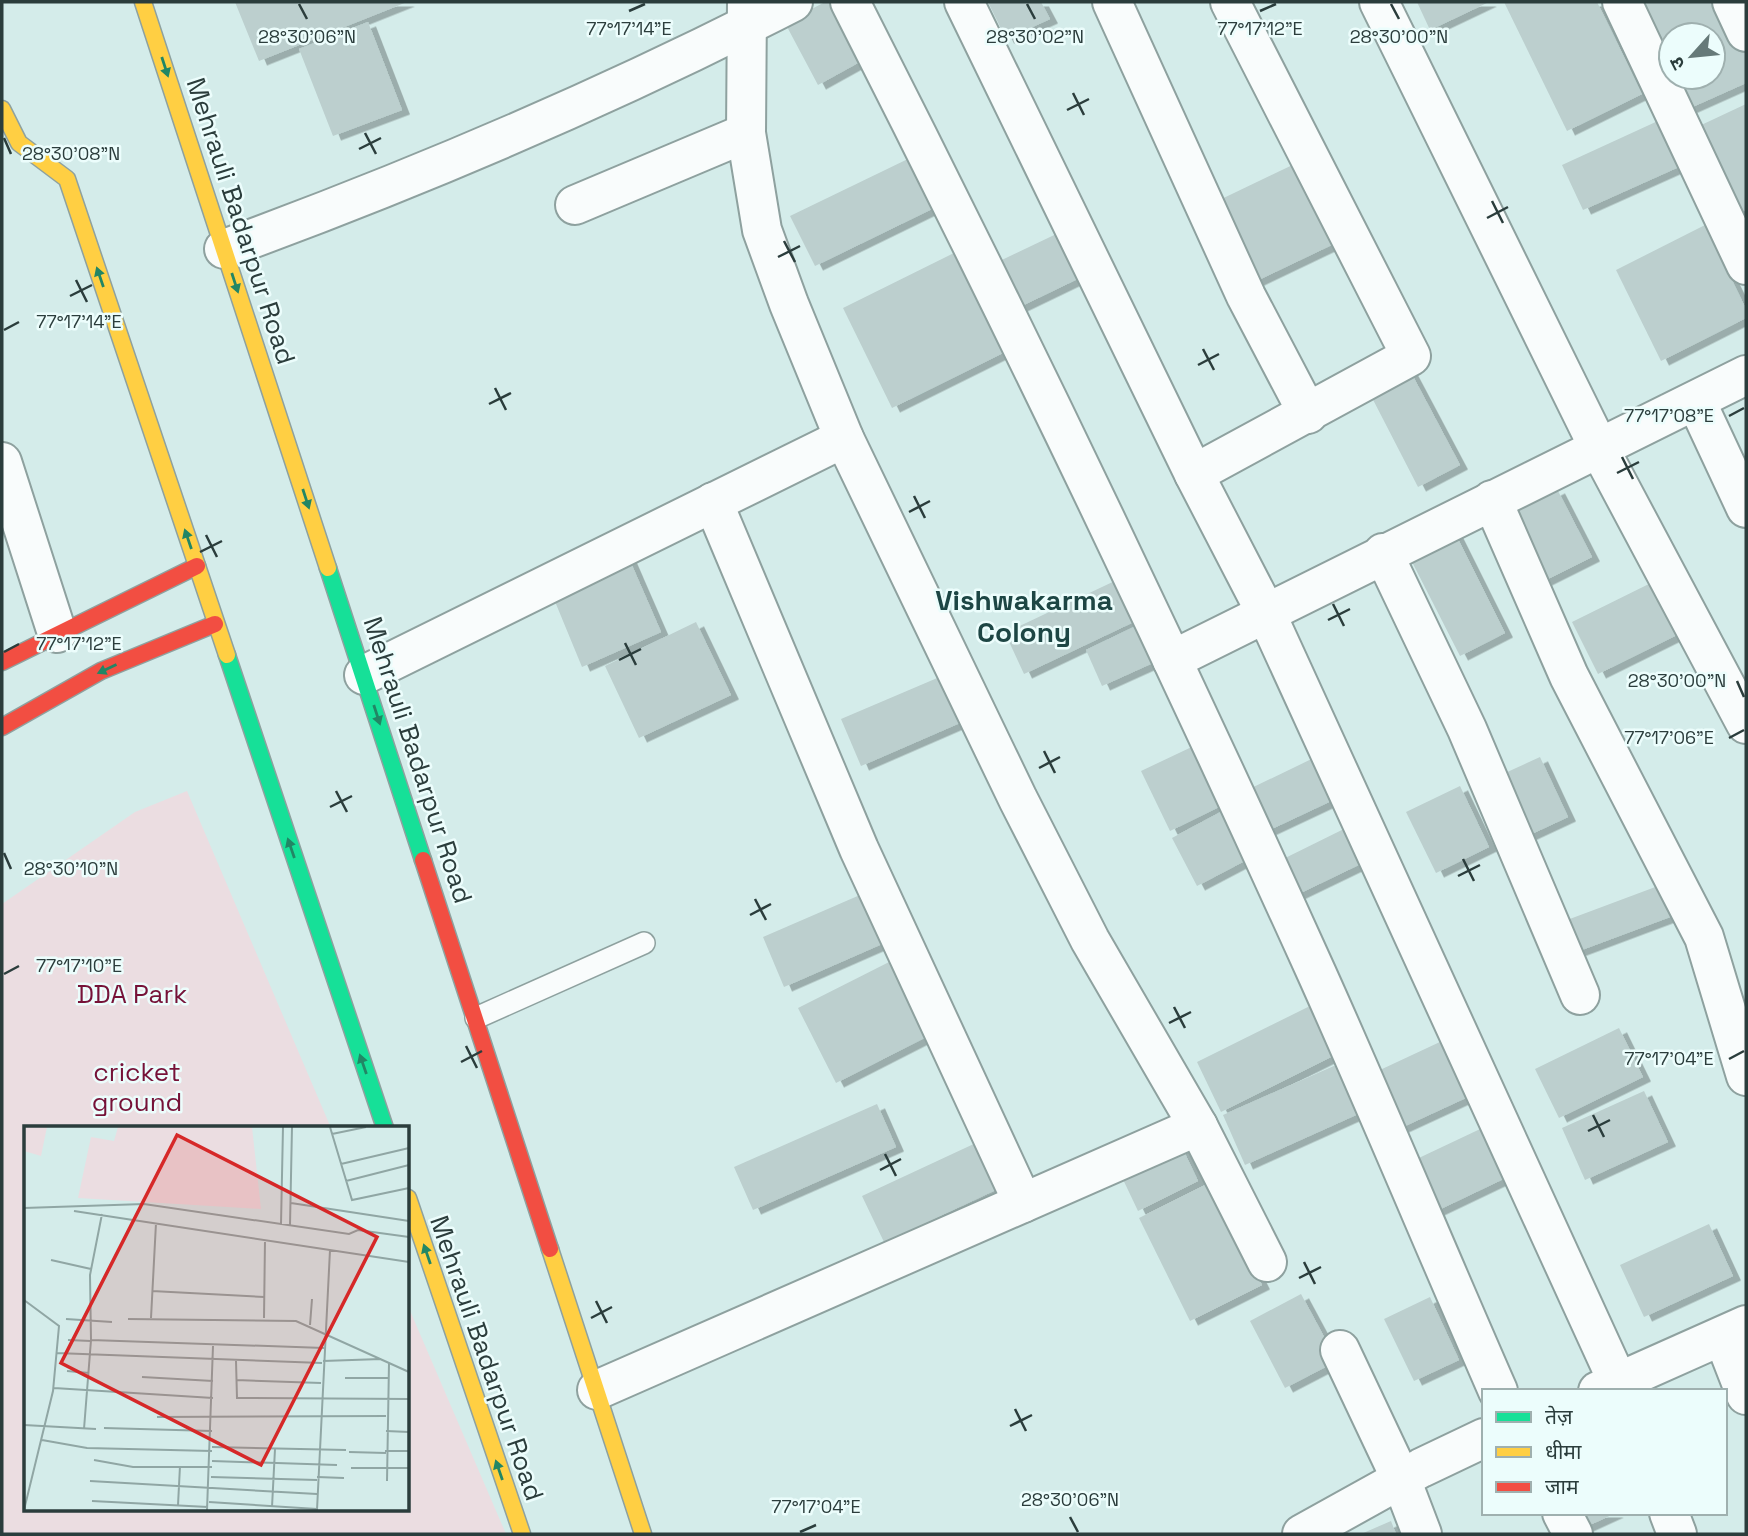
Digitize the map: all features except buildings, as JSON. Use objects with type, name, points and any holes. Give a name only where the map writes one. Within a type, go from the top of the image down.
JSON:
[{"type":"main road","name":"Mehrauli Badarpur Road","points":[[144,2],[643,1534]]},
{"type":"main road","points":[[2,109],[10,135],[33,157],[67,179],[383,1126]]},
{"type":"main road","points":[[2,662],[197,566]]},
{"type":"main road","points":[[2,727],[102,671],[215,624]]},
{"type":"main road","name":"Mehrauli Badarpur Road","points":[[410,1204],[522,1534]]},
{"type":"street","points":[[224,248],[311,217],[509,135],[747,14],[793,2]]},
{"type":"street","points":[[850,2],[1172,660],[1318,976],[1497,1389]]},
{"type":"street","points":[[964,2],[1194,474],[1265,611],[1613,1388],[1735,1331],[1746,1395]]},
{"type":"street","points":[[1112,2],[1247,296],[1308,415]]},
{"type":"street","points":[[1194,474],[1410,359],[1410,352],[1230,2]]},
{"type":"street","points":[[1378,2],[1598,446],[1746,724]]},
{"type":"street","points":[[1622,2],[1746,265]]},
{"type":"street","points":[[1732,2],[1746,32]]},
{"type":"street","points":[[747,14],[746,134],[762,230],[844,438],[1018,799],[1090,940],[1198,1126],[1267,1262]]},
{"type":"street","points":[[575,205],[746,134]]},
{"type":"street","points":[[1172,660],[1265,611],[1598,446],[1696,401],[1746,374]]},
{"type":"street","points":[[1696,401],[1746,508]]},
{"type":"street","points":[[364,675],[844,438]]},
{"type":"street","points":[[2,462],[57,633]]},
{"type":"street","points":[[1492,500],[1569,676],[1704,937],[1746,1076]]},
{"type":"street","points":[[713,502],[859,849],[1023,1203]]},
{"type":"street","points":[[1383,553],[1467,729],[1580,995]]},
{"type":"street","points":[[597,1390],[1198,1126]]},
{"type":"street","points":[[1340,1350],[1401,1479],[1422,1534]]},
{"type":"street","points":[[1302,1534],[1401,1479],[1482,1439]]},
{"type":"street","points":[[1563,1515],[1573,1534]]},
{"type":"street","points":[[1670,1515],[1677,1534]]},
{"type":"lane","points":[[476,1018],[644,943]]},
{"type":"green space","name":"DDA Park","points":[[187,791],[330,1126],[24,1126],[24,1512],[410,1512],[410,1311],[506,1534],[2,1534],[2,904],[135,812]]},
{"type":"traffic: fast","points":[[328,568],[423,860]]},
{"type":"traffic: fast","points":[[227,655],[384,1126]]},
{"type":"traffic: slow","points":[[143,2],[328,568]]},
{"type":"traffic: slow","points":[[2,109],[19,143],[67,179],[227,655]]},
{"type":"traffic: slow","points":[[410,1204],[522,1534]]},
{"type":"traffic: slow","points":[[550,1249],[643,1534]]},
{"type":"traffic: jam","points":[[2,662],[197,566]]},
{"type":"traffic: jam","points":[[2,727],[101,671],[215,624]]},
{"type":"traffic: jam","points":[[423,860],[550,1249]]},
{"type":"district","name":"Vishwakarma Colony","points":[[1024,616]]},
{"type":"park label","name":"cricket ground","points":[[137,1087]]}]
